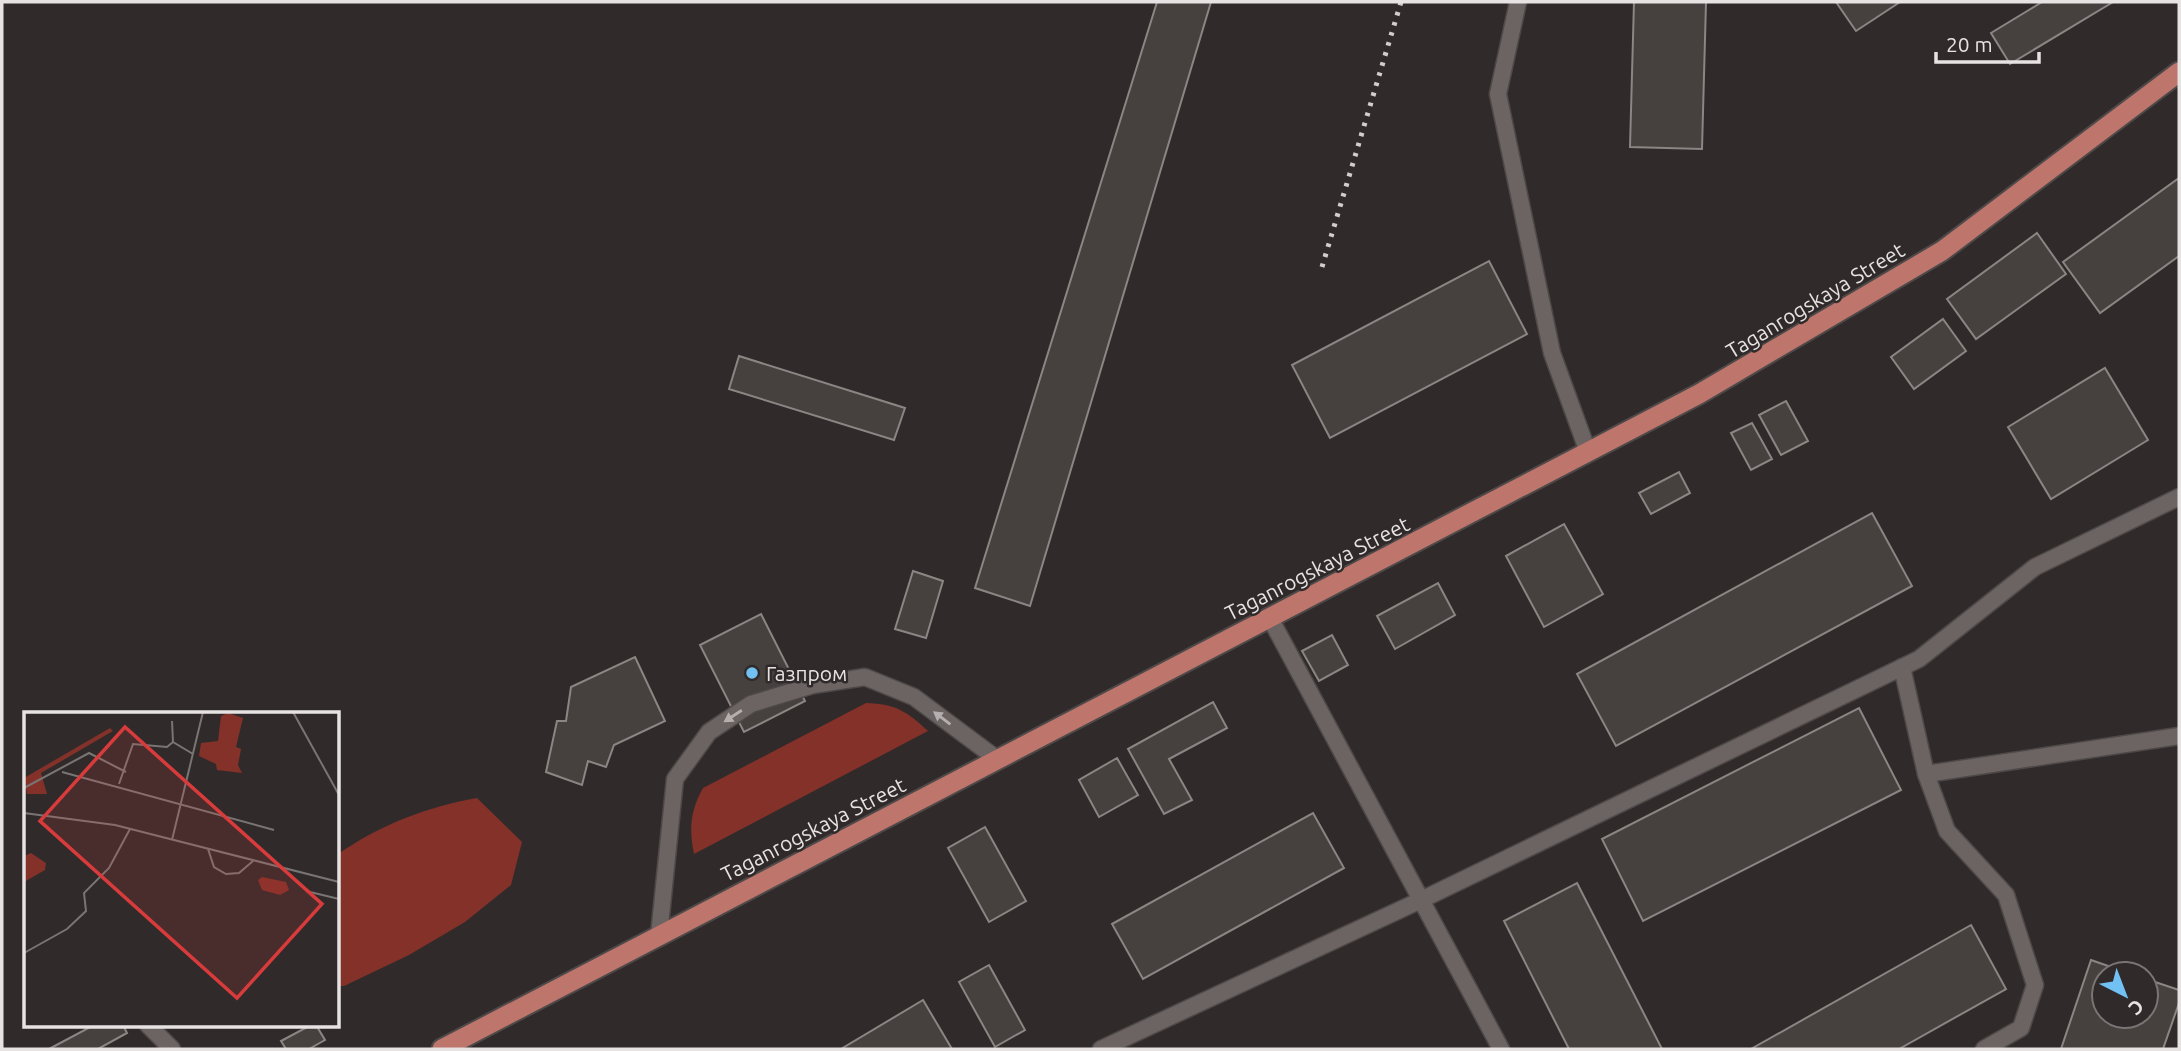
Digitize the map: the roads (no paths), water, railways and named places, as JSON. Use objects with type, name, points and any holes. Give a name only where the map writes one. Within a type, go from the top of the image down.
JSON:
[{"type":"main road","name":"Taganrogskaya Street","points":[[442,1049],[1699,394],[1942,251],[2179,72]]},
{"type":"lane","points":[[1518,2],[1497,94],[1552,353],[1588,452]]},
{"type":"lane","points":[[1101,1049],[1421,900],[1919,659],[2035,567],[2179,496]]},
{"type":"lane","points":[[1270,618],[1502,1049]]},
{"type":"lane","points":[[1902,667],[1926,774],[1947,831],[2006,895],[2035,985],[2021,1028],[1984,1049]]},
{"type":"lane","points":[[659,935],[675,779],[709,732],[751,704],[813,685],[864,677],[914,697],[997,759]]},
{"type":"lane","points":[[1926,774],[2179,736]]},
{"type":"lane","points":[[149,1026],[162,1047]]},
{"type":"railway","points":[[1322,267],[1401,2]]},
{"type":"place","name":"Газпром","points":[[752,673]]}]
